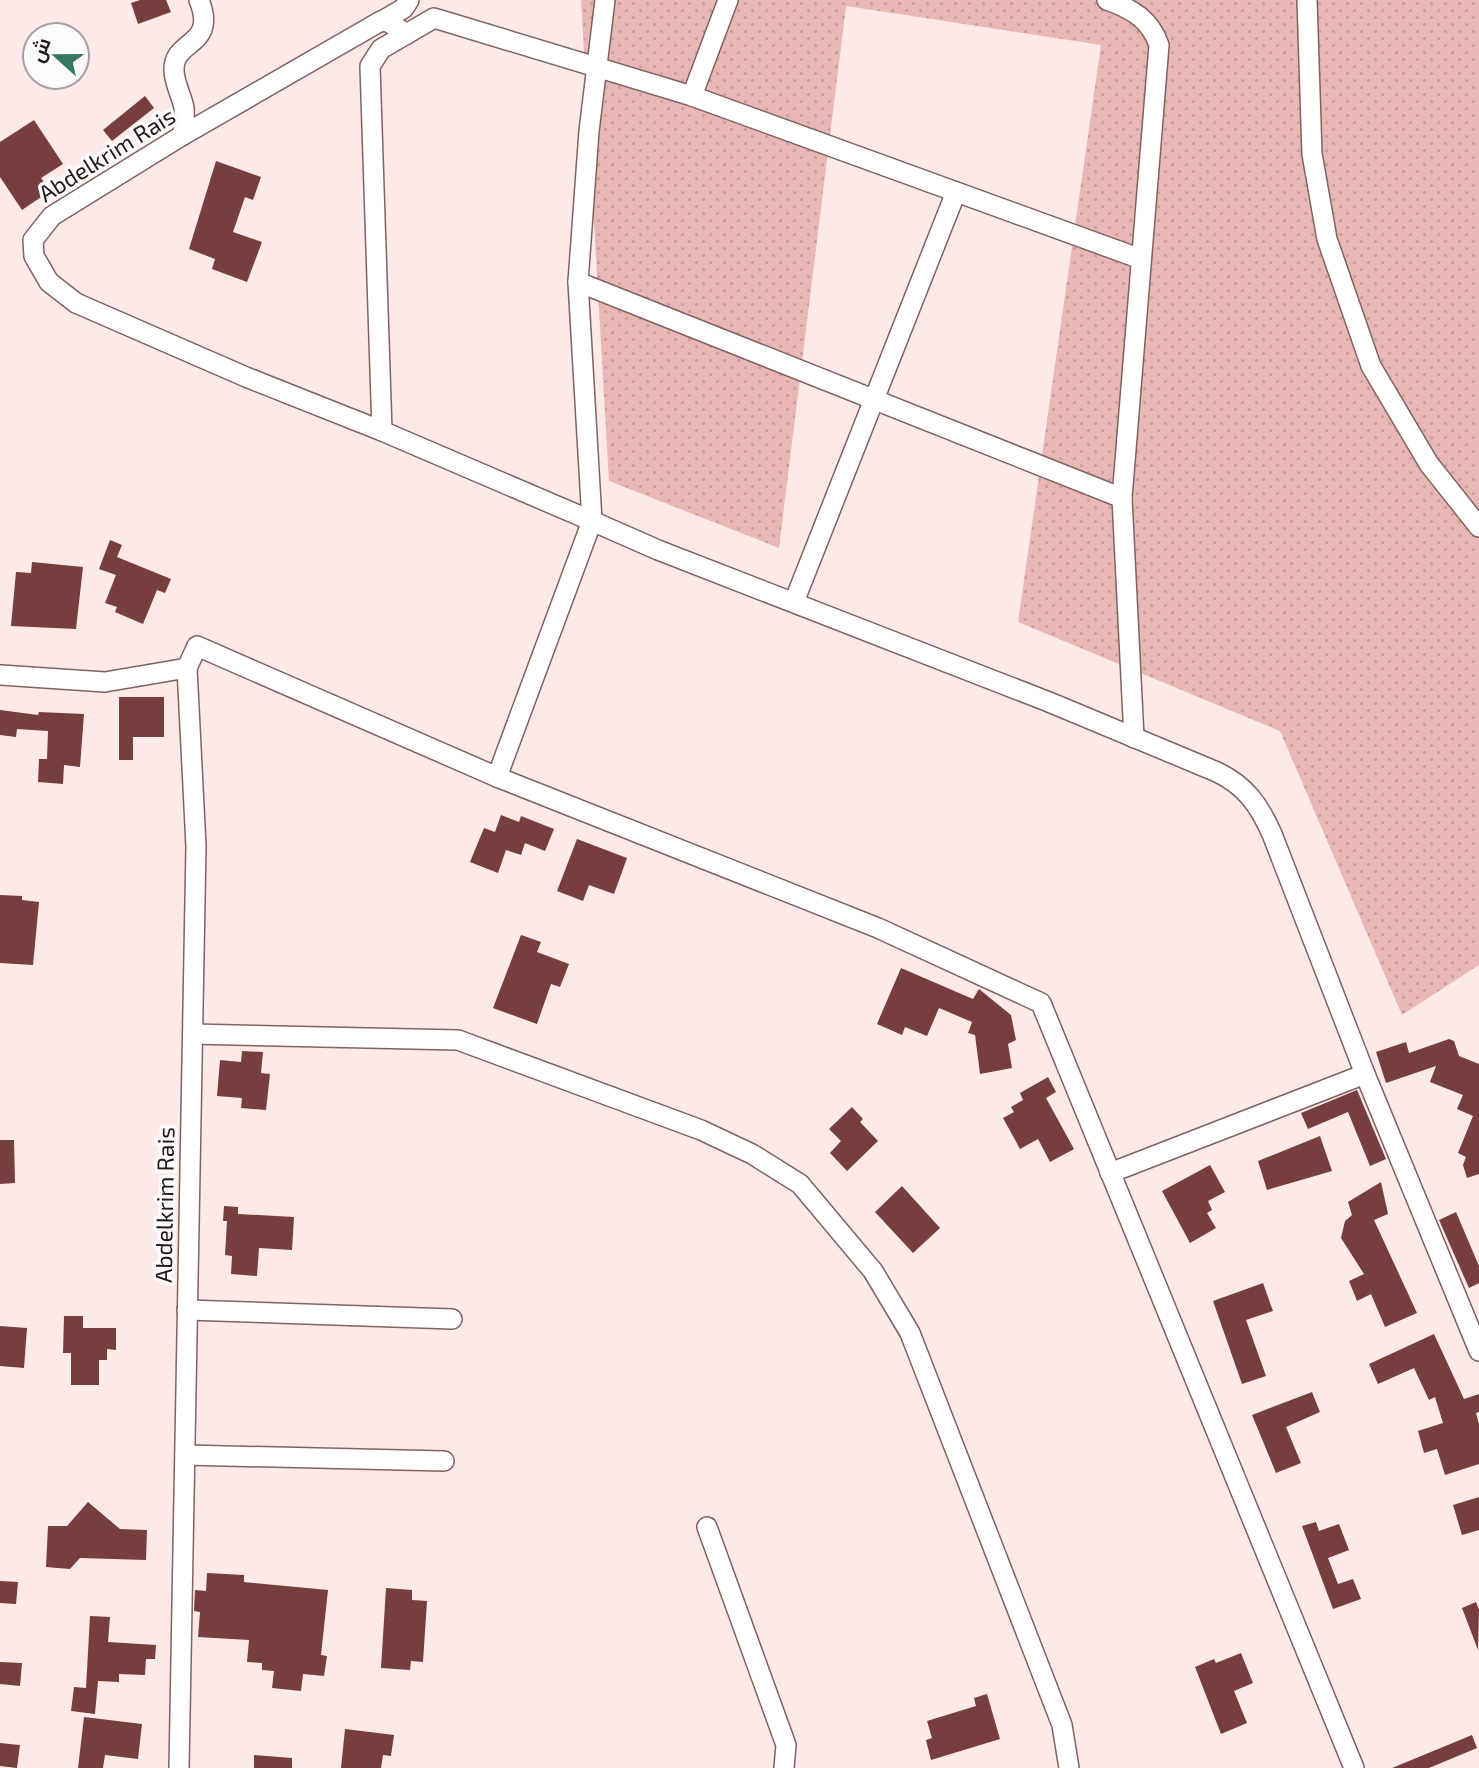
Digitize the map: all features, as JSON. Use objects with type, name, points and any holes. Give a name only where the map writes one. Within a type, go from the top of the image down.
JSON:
[{"type":"street","points":[[183,135],[184,109],[174,71],[176,60],[201,35],[205,14],[199,0]]},
{"type":"street","name":"Abdelkrim Rais","points":[[409,0],[404,8],[183,135],[52,216],[33,240],[34,256],[49,282],[76,303],[324,408],[593,521],[1134,737],[1231,779],[1256,802],[1272,834],[1365,1074],[1479,1352]]},
{"type":"street","points":[[606,0],[589,131],[578,282],[593,521],[496,777],[854,918],[1037,999],[1048,1016],[1354,1768]]},
{"type":"street","points":[[692,96],[728,0]]},
{"type":"street","points":[[1107,0],[1130,8],[1153,27],[1159,45],[1122,498],[1134,737]]},
{"type":"street","points":[[1307,0],[1312,154],[1327,239],[1371,366],[1429,464],[1479,527]]},
{"type":"street","points":[[382,431],[370,66],[381,49],[434,19],[692,96],[1141,259]]},
{"type":"street","points":[[384,20],[407,34]]},
{"type":"street","points":[[794,602],[956,192]]},
{"type":"street","points":[[578,282],[1122,498]]},
{"type":"street","name":"Abdelkrim Rais","points":[[180,1768],[196,846],[187,668],[197,646],[496,777]]},
{"type":"street","points":[[1,675],[105,682],[187,668]]},
{"type":"street","points":[[193,1034],[458,1040],[701,1130],[752,1154],[800,1184],[873,1272],[909,1333],[1062,1725],[1069,1768]]},
{"type":"street","points":[[1110,1173],[1365,1074]]},
{"type":"street","points":[[187,1310],[452,1319]]},
{"type":"street","points":[[185,1455],[444,1461]]},
{"type":"street","points":[[707,1527],[786,1745],[784,1768]]},
{"type":"shaded area","points":[[581,0],[1479,0],[1479,965],[1402,1015],[1280,731],[1018,622],[1101,45],[846,6],[779,548],[609,481]]},
{"type":"building","points":[[140,0],[166,0],[171,12],[138,24],[131,3]]},
{"type":"building","points":[[145,96],[154,108],[112,141],[103,130]]},
{"type":"building","points":[[34,120],[63,164],[41,178],[50,191],[22,210],[0,177],[0,142]]},
{"type":"building","points":[[216,161],[261,177],[253,200],[245,197],[233,232],[262,242],[247,282],[212,269],[215,259],[189,249]]},
{"type":"building","points":[[110,540],[122,545],[117,557],[171,579],[165,593],[157,590],[143,624],[115,612],[117,607],[105,603],[116,575],[99,569]]},
{"type":"building","points":[[32,562],[83,567],[76,629],[11,626],[16,572],[31,573]]},
{"type":"building","points":[[119,697],[164,697],[164,737],[133,737],[133,760],[119,760]]},
{"type":"building","points":[[0,710],[38,715],[39,712],[84,714],[80,767],[64,765],[63,784],[38,782],[39,759],[47,759],[48,731],[17,729],[16,737],[0,735]]},
{"type":"building","points":[[501,815],[519,822],[521,816],[554,829],[545,851],[525,843],[521,855],[506,850],[498,873],[470,862],[484,828],[495,832]]},
{"type":"building","points":[[577,839],[627,858],[614,894],[589,885],[583,901],[557,891]]},
{"type":"building","points":[[0,895],[22,896],[22,900],[39,902],[33,965],[0,963]]},
{"type":"building","points":[[521,935],[541,942],[537,952],[569,964],[560,987],[551,984],[537,1024],[493,1008]]},
{"type":"building","points":[[901,968],[973,999],[979,989],[1011,1015],[1016,1040],[1008,1044],[1012,1068],[980,1074],[975,1035],[968,1033],[972,1022],[939,1008],[927,1036],[905,1027],[902,1035],[877,1024]]},
{"type":"building","points":[[1449,1039],[1454,1041],[1459,1056],[1479,1064],[1479,1174],[1467,1178],[1463,1165],[1466,1157],[1458,1153],[1473,1116],[1457,1109],[1463,1095],[1430,1082],[1436,1066],[1386,1083],[1376,1052],[1406,1042],[1409,1053]]},
{"type":"building","points":[[242,1051],[263,1052],[261,1073],[270,1074],[266,1110],[241,1108],[242,1098],[217,1096],[220,1060],[241,1062]]},
{"type":"building","points":[[1048,1077],[1056,1092],[1046,1098],[1074,1149],[1050,1162],[1038,1139],[1020,1149],[1003,1118],[1014,1112],[1011,1107],[1023,1100],[1020,1093]]},
{"type":"building","points":[[1357,1090],[1386,1159],[1370,1166],[1348,1112],[1308,1129],[1301,1113]]},
{"type":"building","points":[[852,1107],[863,1119],[860,1122],[878,1141],[847,1171],[830,1153],[841,1141],[829,1129]]},
{"type":"building","points":[[1320,1136],[1332,1171],[1267,1190],[1258,1161]]},
{"type":"building","points":[[0,1140],[14,1140],[15,1183],[0,1184]]},
{"type":"building","points":[[1210,1165],[1225,1192],[1208,1201],[1212,1210],[1207,1213],[1216,1228],[1190,1243],[1162,1191]]},
{"type":"building","points":[[1381,1182],[1388,1214],[1374,1220],[1417,1313],[1385,1327],[1371,1294],[1357,1301],[1349,1281],[1364,1274],[1341,1238],[1345,1221],[1352,1215],[1348,1202]]},
{"type":"building","points":[[902,1186],[940,1228],[913,1253],[875,1212]]},
{"type":"building","points":[[224,1206],[238,1207],[238,1214],[294,1217],[292,1250],[259,1248],[257,1276],[231,1274],[232,1256],[225,1255],[227,1221],[223,1221]]},
{"type":"building","points":[[1456,1212],[1479,1266],[1479,1283],[1469,1288],[1439,1220]]},
{"type":"building","points":[[1263,1283],[1273,1311],[1246,1320],[1266,1376],[1242,1384],[1213,1301]]},
{"type":"building","points":[[64,1316],[83,1316],[83,1328],[116,1328],[116,1350],[107,1349],[107,1360],[99,1360],[99,1385],[71,1385],[71,1353],[63,1353]]},
{"type":"building","points":[[0,1326],[27,1328],[24,1368],[0,1366]]},
{"type":"building","points":[[1434,1334],[1464,1399],[1479,1394],[1479,1412],[1476,1413],[1479,1424],[1479,1464],[1445,1475],[1437,1449],[1424,1453],[1418,1431],[1443,1423],[1435,1397],[1429,1400],[1414,1368],[1378,1384],[1369,1364]]},
{"type":"building","points":[[1312,1392],[1320,1412],[1286,1427],[1301,1463],[1276,1473],[1252,1415]]},
{"type":"building","points":[[1479,1497],[1479,1530],[1462,1535],[1453,1505]]},
{"type":"building","points":[[88,1502],[120,1529],[147,1530],[146,1560],[80,1558],[70,1569],[46,1567],[48,1526],[67,1526]]},
{"type":"building","points":[[1316,1522],[1319,1531],[1339,1524],[1349,1550],[1328,1558],[1338,1584],[1353,1579],[1361,1599],[1333,1609],[1302,1526]]},
{"type":"building","points":[[207,1573],[244,1575],[244,1582],[328,1590],[321,1655],[327,1656],[324,1676],[303,1674],[301,1691],[272,1688],[274,1671],[262,1670],[262,1663],[247,1662],[249,1640],[198,1637],[200,1612],[194,1611],[195,1590],[206,1591]]},
{"type":"building","points":[[0,1581],[18,1582],[16,1604],[0,1603]]},
{"type":"building","points":[[386,1588],[412,1590],[412,1600],[427,1601],[423,1662],[411,1661],[410,1670],[381,1668]]},
{"type":"building","points":[[1476,1602],[1479,1610],[1478,1650],[1462,1608]]},
{"type":"building","points":[[90,1616],[110,1617],[108,1642],[156,1645],[155,1659],[146,1659],[145,1675],[119,1674],[119,1682],[98,1681],[95,1714],[71,1711],[74,1687],[86,1688]]},
{"type":"building","points":[[1241,1653],[1253,1683],[1234,1691],[1247,1723],[1221,1734],[1195,1667],[1214,1659],[1216,1663]]},
{"type":"building","points":[[0,1662],[22,1663],[20,1686],[0,1684]]},
{"type":"building","points":[[987,1694],[1000,1739],[931,1760],[926,1740],[932,1738],[927,1721],[976,1706],[974,1698]]},
{"type":"building","points":[[84,1717],[142,1724],[138,1759],[105,1755],[103,1768],[78,1768]]},
{"type":"building","points":[[345,1729],[394,1735],[391,1756],[383,1755],[381,1768],[341,1768]]},
{"type":"building","points":[[1472,1735],[1477,1748],[1429,1768],[1392,1768]]},
{"type":"building","points":[[0,1743],[20,1745],[17,1768],[0,1766]]},
{"type":"building","points":[[254,1755],[292,1758],[292,1768],[254,1768]]}]
